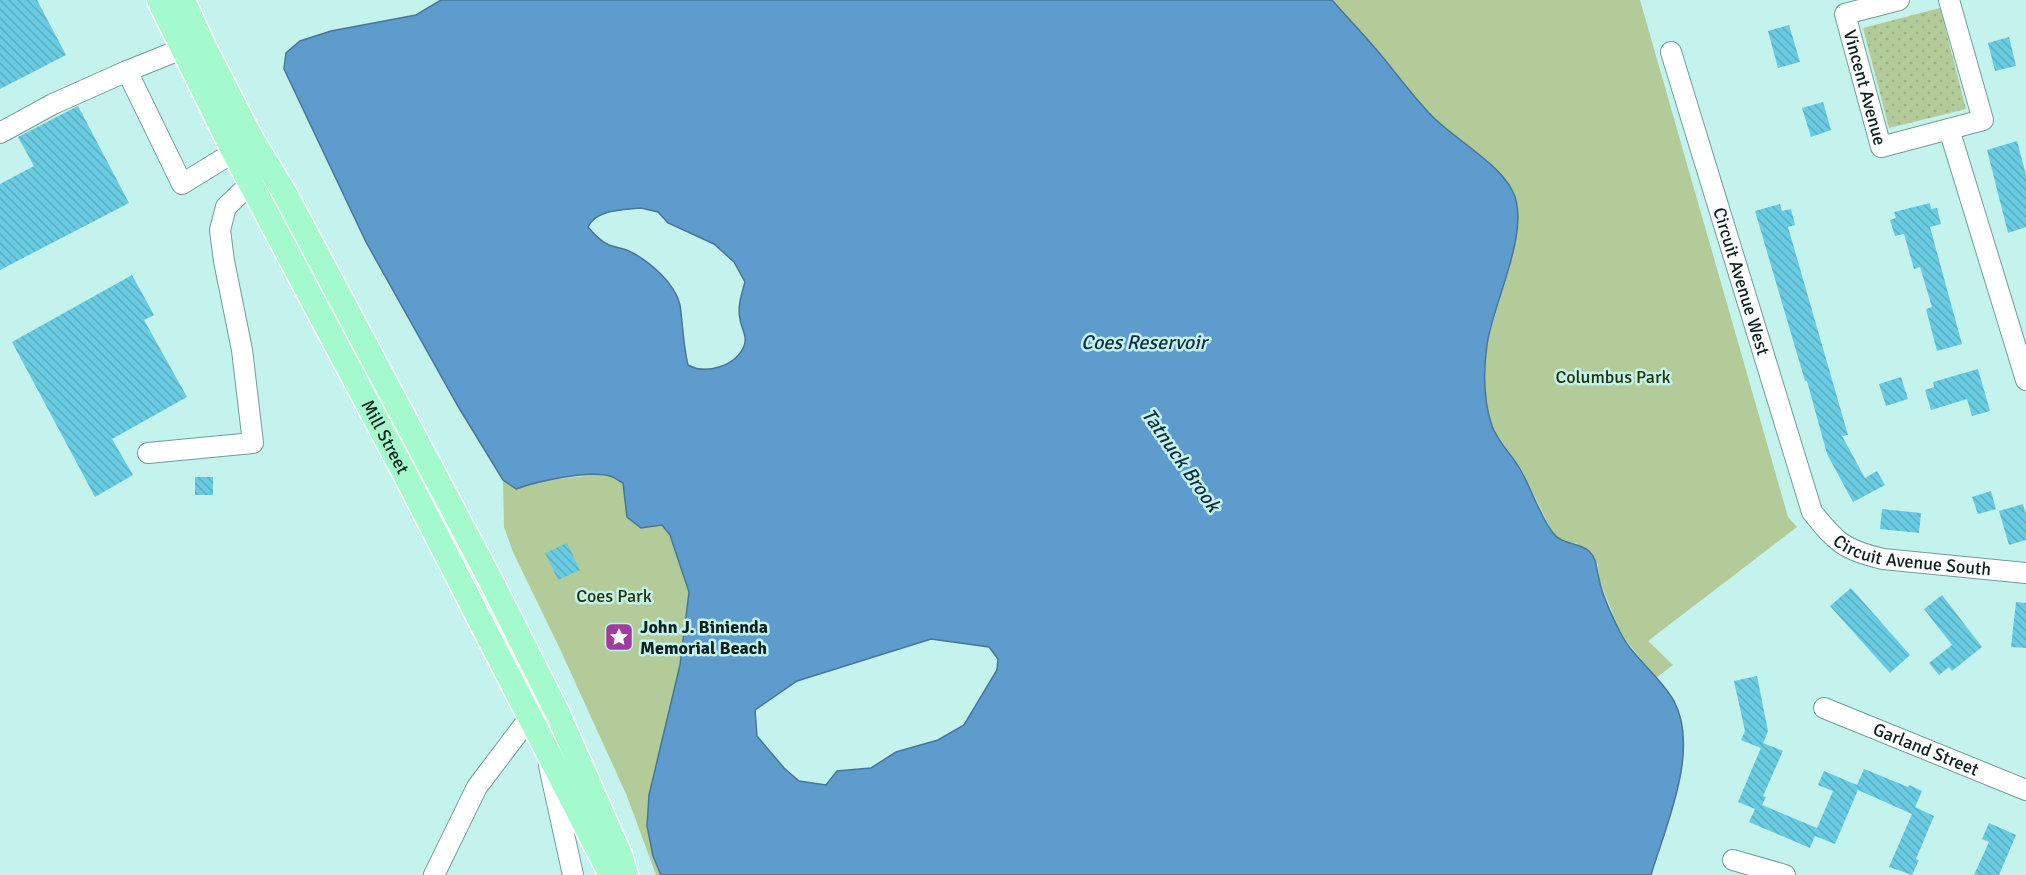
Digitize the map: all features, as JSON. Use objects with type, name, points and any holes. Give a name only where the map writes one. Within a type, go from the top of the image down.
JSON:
[{"type":"main road","name":"Mill Street","points":[[159,0],[183,22],[204,47],[251,138],[285,192],[492,583],[558,714],[620,855],[626,875]]},
{"type":"main road","name":"Mill Street","points":[[183,0],[182,49],[234,152],[406,476],[610,875]]},
{"type":"street","name":"Vincent Avenue","points":[[1899,0],[1845,14],[1881,147],[1983,120],[1949,0]]},
{"type":"street","points":[[0,134],[53,104],[182,49]]},
{"type":"street","name":"Circuit Avenue West","points":[[1671,52],[1812,512]]},
{"type":"street","points":[[127,71],[182,184],[234,152]]},
{"type":"street","points":[[1949,129],[2025,373]]},
{"type":"street","points":[[148,453],[253,443],[242,350],[220,230],[226,207],[251,183]]},
{"type":"street","name":"Circuit Avenue South","points":[[1812,512],[1843,546],[1861,554],[1883,559],[2026,573]]},
{"type":"street","name":"Garland Street","points":[[1824,708],[2026,790]]},
{"type":"street","points":[[434,875],[477,787],[530,717]]},
{"type":"street","points":[[544,744],[573,875]]},
{"type":"street","points":[[1733,860],[1785,875]]},
{"type":"green space","name":"Columbus Park","points":[[1332,0],[1640,0],[1788,517],[1797,527],[1648,641],[1673,665],[1656,678],[1621,634],[1599,579],[1598,564],[1576,543],[1565,542],[1554,535],[1520,467],[1493,429],[1484,392],[1487,343],[1509,270],[1517,231],[1436,119],[1412,95]]},
{"type":"green space","points":[[1940,8],[1966,109],[1889,128],[1863,28]]},
{"type":"green space","name":"Coes Park","points":[[594,475],[611,476],[623,483],[627,517],[641,528],[662,525],[670,535],[689,592],[680,665],[647,826],[653,856],[661,875],[656,875],[627,796],[513,552],[504,527],[503,480],[516,489],[539,481]]},
{"type":"water","name":"Coes Reservoir","points":[[441,0],[1332,0],[1428,111],[1497,170],[1512,190],[1517,206],[1518,225],[1515,245],[1487,345],[1484,376],[1487,406],[1495,432],[1520,469],[1553,533],[1561,540],[1585,548],[1592,554],[1603,592],[1620,632],[1632,650],[1668,692],[1681,720],[1683,742],[1678,788],[1651,875],[661,875],[653,856],[647,826],[649,795],[680,665],[689,592],[670,535],[662,525],[641,528],[627,517],[623,483],[612,477],[576,475],[516,489],[503,480],[459,408],[366,242],[284,69],[286,53],[300,41],[331,31],[416,15]],"holes":[[[641,208],[658,212],[668,223],[714,244],[734,262],[745,282],[739,310],[745,342],[740,353],[728,363],[712,369],[695,368],[688,365],[680,305],[673,289],[646,261],[606,243],[588,227],[592,221],[604,214]],[[931,639],[989,647],[998,659],[997,670],[964,725],[938,740],[896,752],[871,768],[837,771],[826,785],[799,781],[784,768],[757,736],[755,710],[797,681]]]},
{"type":"building","points":[[0,0],[37,0],[66,55],[0,89]]},
{"type":"building","points":[[1789,25],[1800,62],[1778,68],[1768,31]]},
{"type":"building","points":[[2009,37],[2016,66],[1995,71],[1988,43]]},
{"type":"building","points":[[1823,102],[1831,130],[1811,137],[1802,108]]},
{"type":"building","points":[[78,106],[129,203],[0,270],[0,184],[34,166],[18,137]]},
{"type":"building","points":[[2017,141],[2026,175],[2026,227],[2008,233],[1987,150]]},
{"type":"building","points":[[1930,203],[1931,209],[1937,208],[1941,224],[1930,227],[1962,344],[1937,351],[1926,309],[1932,307],[1920,267],[1914,269],[1904,234],[1895,236],[1890,220],[1896,218],[1894,212]]},
{"type":"building","points":[[1780,204],[1782,211],[1791,209],[1795,225],[1788,227],[1848,435],[1842,436],[1865,478],[1877,471],[1885,485],[1853,502],[1827,454],[1755,211]]},
{"type":"building","points":[[132,275],[154,315],[144,320],[187,397],[112,439],[133,475],[95,497],[12,342]]},
{"type":"building","points":[[1978,369],[1990,411],[1972,416],[1967,399],[1931,410],[1925,390],[1934,387],[1933,382]]},
{"type":"building","points":[[1901,377],[1908,399],[1886,406],[1879,384]]},
{"type":"building","points":[[195,477],[213,477],[213,495],[195,495]]},
{"type":"building","points":[[1991,491],[1996,509],[1978,514],[1972,497]]},
{"type":"building","points":[[2023,504],[2026,515],[2026,540],[2009,545],[1999,511]]},
{"type":"building","points":[[1882,509],[1921,513],[1919,533],[1880,529]]},
{"type":"building","points":[[567,543],[580,570],[558,580],[545,553]]},
{"type":"building","points":[[1851,588],[1910,655],[1890,673],[1830,606]]},
{"type":"building","points":[[1942,595],[1982,647],[1952,671],[1949,667],[1939,675],[1929,663],[1952,645],[1924,609]]},
{"type":"building","points":[[2016,602],[2026,603],[2026,648],[2011,647]]},
{"type":"building","points":[[1757,676],[1768,731],[1761,748],[1741,740],[1745,731],[1734,681]]},
{"type":"building","points":[[1763,743],[1783,751],[1763,796],[1766,797],[1762,805],[1817,828],[1833,791],[1818,785],[1824,771],[1857,785],[1864,769],[1922,791],[1915,807],[1934,816],[1916,859],[1919,860],[1912,875],[1889,867],[1912,814],[1858,790],[1835,844],[1815,836],[1810,848],[1749,822],[1755,809],[1738,802]]},
{"type":"building","points":[[1989,823],[2016,835],[1999,875],[1974,875],[1989,842],[1982,839]]},
{"type":"place","name":"John J. Binienda Memorial Beach","points":[[619,637]]},
{"type":"water label","name":"Tatnuck Brook","points":[[1181,460]]}]
